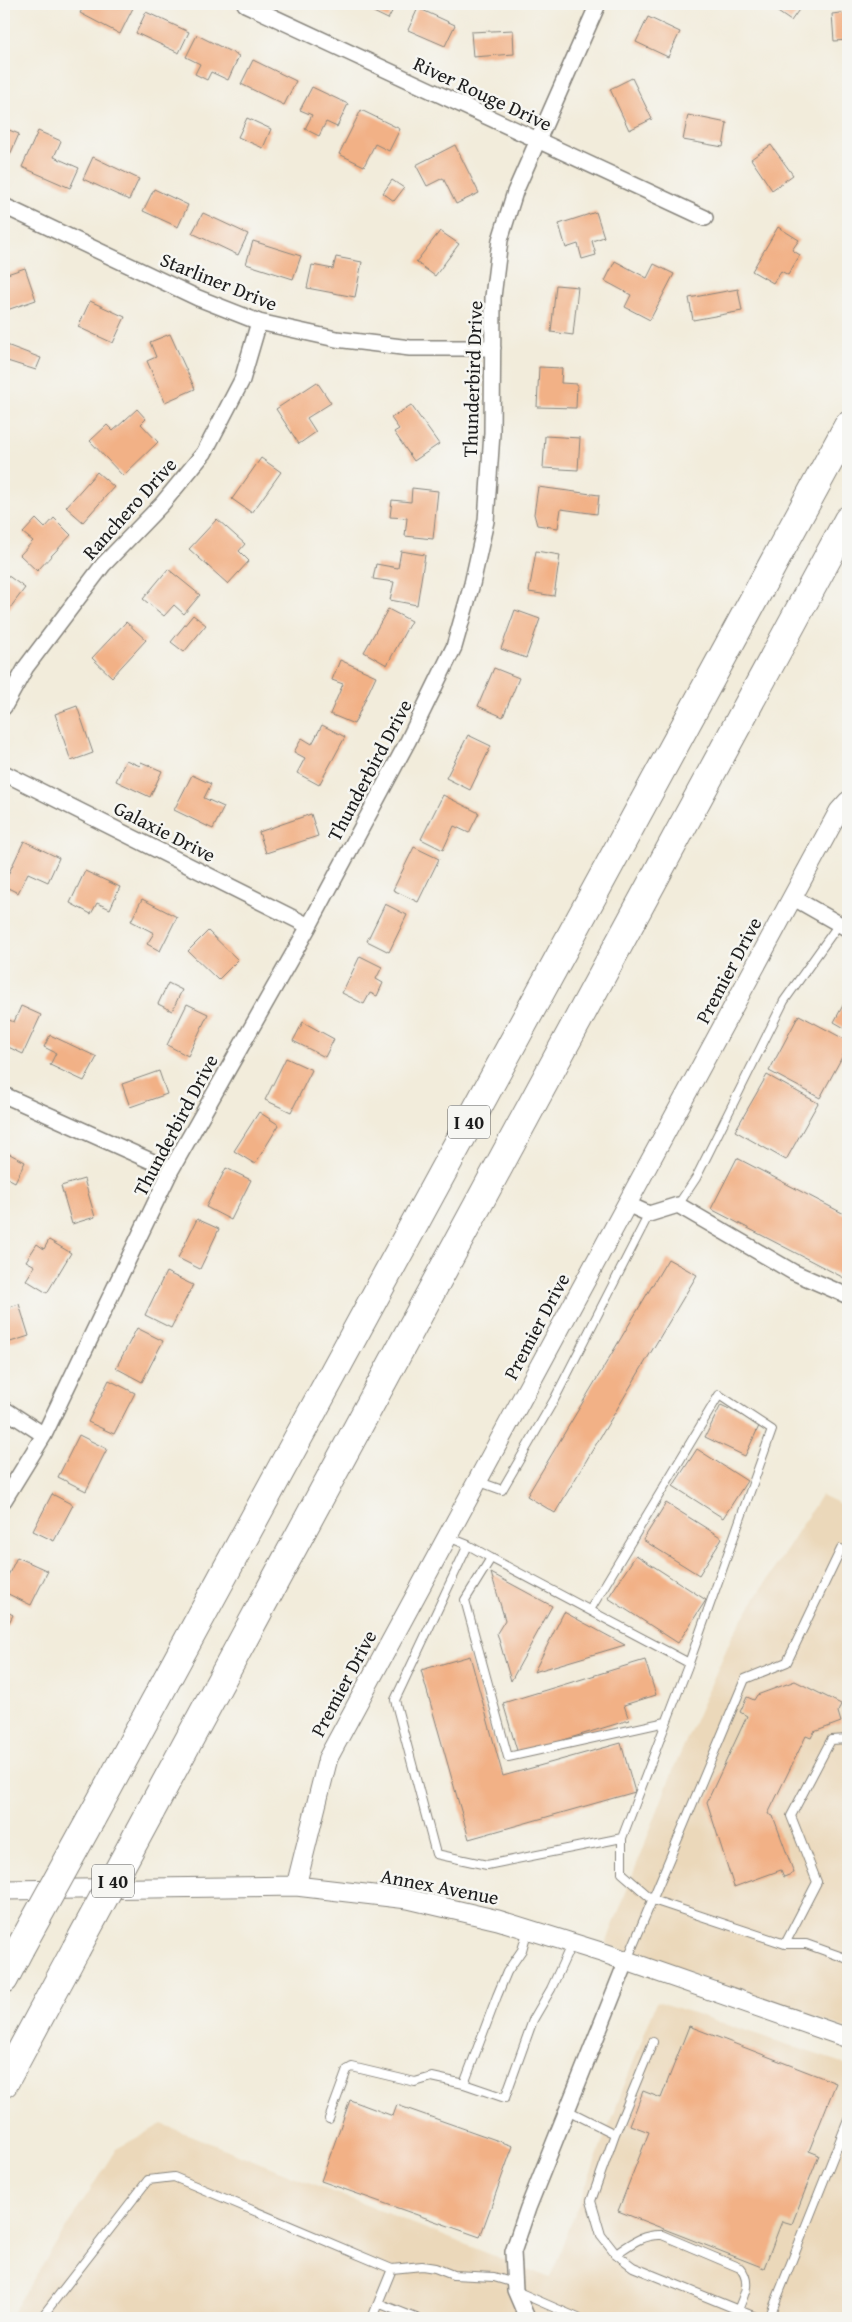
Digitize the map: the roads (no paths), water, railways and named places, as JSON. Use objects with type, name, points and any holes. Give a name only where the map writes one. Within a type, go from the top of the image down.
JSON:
[{"type":"highway","name":"I 40","points":[[4,1979],[848,426]]},
{"type":"highway","name":"I 40","points":[[4,2083],[848,520]]},
{"type":"street","name":"River Rouge Drive","points":[[245,4],[705,218]]},
{"type":"street","name":"Thunderbird Drive","points":[[4,1500],[44,1435],[171,1170],[309,926],[408,741],[454,647],[472,584],[486,521],[492,433],[493,297],[500,240],[515,192],[598,4]]},
{"type":"street","name":"Starliner Drive","points":[[4,206],[198,298],[259,322],[336,340],[401,347],[494,348]]},
{"type":"street","name":"Ranchero Drive","points":[[4,707],[26,667],[103,565],[162,504],[204,453],[242,380],[259,322]]},
{"type":"street","name":"Galaxie Drive","points":[[4,773],[309,926]]},
{"type":"street","name":"Premier Drive","points":[[296,1886],[328,1758],[792,896],[839,811],[848,801]]},
{"type":"street","points":[[792,896],[844,927]]},
{"type":"street","points":[[4,1096],[171,1170]]},
{"type":"street","points":[[627,1204],[649,1214],[678,1205],[793,1272],[848,1296]]},
{"type":"street","points":[[4,1409],[44,1435]]},
{"type":"street","name":"Annex Avenue","points":[[4,1890],[296,1886],[408,1899],[498,1920],[627,1960],[848,2038]]},
{"type":"street","points":[[527,2318],[514,2287],[513,2252],[528,2208],[627,1960]]},
{"type":"lane","points":[[678,1205],[696,1178],[784,1001],[844,927]]},
{"type":"lane","points":[[478,1481],[502,1490],[554,1400],[649,1214]]},
{"type":"lane","points":[[590,1610],[719,1395],[772,1430],[689,1662],[622,1838],[622,1873],[653,1900],[785,1944],[806,1944],[848,1959]]},
{"type":"lane","points":[[448,1537],[468,1545],[689,1662]]},
{"type":"lane","points":[[468,1545],[395,1700],[436,1854],[487,1865],[622,1838]]},
{"type":"lane","points":[[627,1960],[745,1679],[787,1662],[841,1549],[848,1552]]},
{"type":"lane","points":[[491,1558],[465,1600],[508,1757],[666,1722]]},
{"type":"lane","points":[[785,1944],[818,1882],[791,1816],[831,1740],[848,1739]]},
{"type":"lane","points":[[464,2084],[497,1996],[507,1972],[522,1950],[528,1929]]},
{"type":"lane","points":[[329,2119],[347,2070],[352,2067],[415,2082],[432,2077],[464,2084],[505,2098],[533,2020],[551,1989],[572,1943]]},
{"type":"lane","points":[[653,2042],[615,2134],[591,2201],[601,2235],[616,2254],[633,2267],[758,2318]]},
{"type":"lane","points":[[567,2110],[615,2134]]},
{"type":"lane","points":[[770,2318],[848,2120]]},
{"type":"lane","points":[[41,2318],[148,2180],[174,2177],[392,2269],[422,2266],[435,2268],[452,2275],[494,2277],[578,2318]]},
{"type":"lane","points":[[616,2254],[637,2239],[650,2234],[662,2235],[740,2268],[746,2275],[747,2283],[738,2310]]},
{"type":"lane","points":[[372,2318],[392,2269]]},
{"type":"lane","points":[[378,2303],[416,2318]]}]
